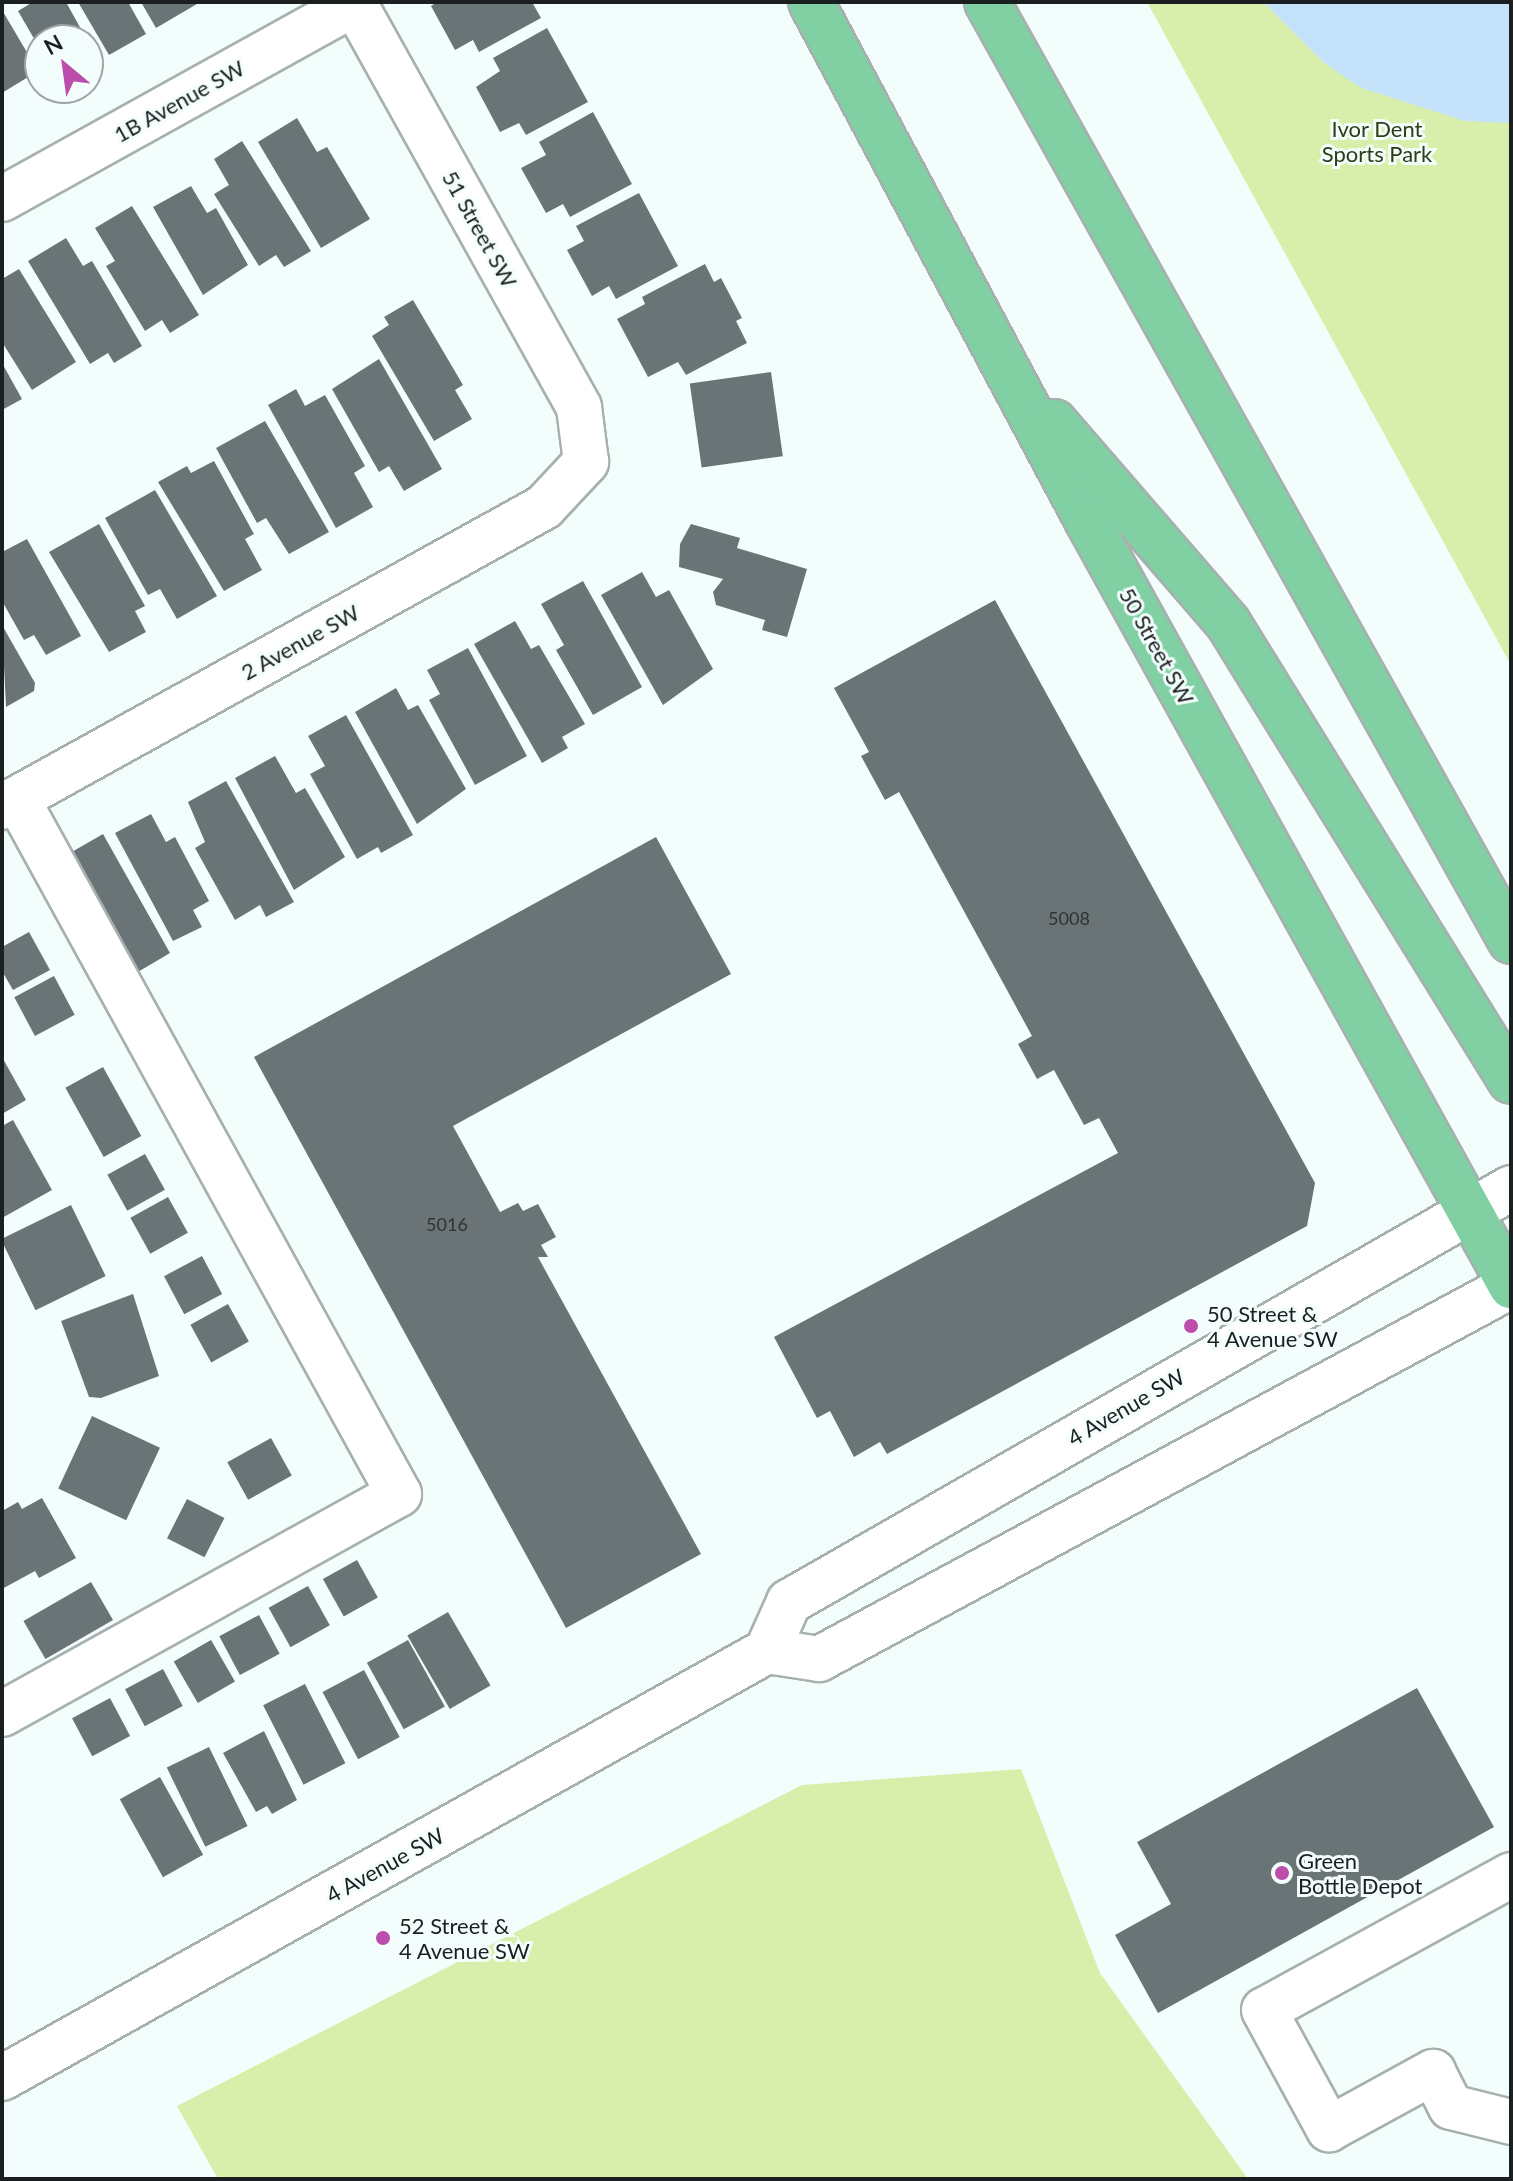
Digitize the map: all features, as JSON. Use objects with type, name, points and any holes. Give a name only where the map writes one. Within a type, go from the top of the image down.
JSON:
[{"type":"main road","name":"50 Street SW","points":[[811,2],[1010,373],[1511,1286]]},
{"type":"main road","points":[[987,2],[1511,941]]},
{"type":"main road","points":[[1010,373],[1189,572],[1228,623],[1511,1081]]},
{"type":"main road","points":[[1469,1211],[1511,1226]]},
{"type":"street","name":"1B Avenue SW","points":[[2,199],[355,3]]},
{"type":"street","name":"51 Street SW","points":[[355,3],[579,407],[588,442],[586,462]]},
{"type":"street","name":"2 Avenue SW","points":[[10,803],[544,507],[586,462]]},
{"type":"street","points":[[2,1714],[399,1494],[10,803]]},
{"type":"street","name":"4 Avenue SW","points":[[2,2078],[767,1651],[789,1602],[1511,1188]]},
{"type":"street","points":[[767,1651],[819,1659],[1511,1286]]},
{"type":"street","points":[[1511,1875],[1264,2010],[1329,2129],[1433,2072],[1451,2107],[1511,2122]]},
{"type":"green space","name":"Ivor Dent Sports Park","points":[[1147,2],[1511,2],[1511,665]]},
{"type":"green space","points":[[1021,1769],[1100,1973],[1248,2179],[218,2179],[177,2106],[802,1785]]},
{"type":"water","points":[[1263,2],[1511,2],[1511,123],[1465,121],[1361,88],[1323,62]]},
{"type":"building","points":[[33,2],[66,2],[78,24],[26,24],[18,11]]},
{"type":"building","points":[[78,2],[128,2],[146,34],[109,55],[104,46],[104,24],[91,24]]},
{"type":"building","points":[[141,2],[196,2],[197,4],[156,28]]},
{"type":"building","points":[[437,2],[532,2],[541,18],[479,52],[473,40],[455,50],[431,6]]},
{"type":"building","points":[[2,10],[24,47],[24,80],[2,93]]},
{"type":"building","points":[[547,28],[588,102],[526,135],[519,123],[500,132],[476,87],[500,71],[493,58]]},
{"type":"building","points":[[593,112],[632,184],[570,217],[563,204],[546,213],[521,168],[546,155],[539,142]]},
{"type":"building","points":[[297,118],[317,152],[327,147],[370,219],[321,248],[258,142]]},
{"type":"building","points":[[242,141],[311,251],[284,267],[276,255],[259,266],[214,194],[229,185],[214,159]]},
{"type":"building","points":[[191,186],[207,213],[216,208],[248,265],[203,295],[153,207]]},
{"type":"building","points":[[639,193],[678,266],[616,299],[609,286],[592,296],[567,250],[584,241],[576,226]]},
{"type":"building","points":[[132,206],[199,315],[170,333],[162,320],[145,331],[106,266],[115,261],[95,228]]},
{"type":"building","points":[[66,238],[83,266],[92,261],[142,346],[114,363],[108,353],[90,364],[28,261]]},
{"type":"building","points":[[705,264],[714,282],[721,278],[742,318],[736,321],[747,343],[686,375],[678,362],[648,377],[617,319],[645,304],[642,297]]},
{"type":"building","points":[[19,269],[76,362],[32,390],[2,342],[2,279]]},
{"type":"building","points":[[413,300],[463,385],[455,390],[472,419],[434,441],[372,336],[389,325],[384,317]]},
{"type":"building","points":[[379,359],[442,469],[404,491],[389,466],[379,472],[332,389]]},
{"type":"building","points":[[2,363],[22,399],[2,410]]},
{"type":"building","points":[[771,372],[783,456],[702,468],[690,383]]},
{"type":"building","points":[[296,389],[305,406],[325,395],[365,466],[354,473],[373,507],[336,528],[268,405]]},
{"type":"building","points":[[265,421],[329,532],[289,554],[266,518],[257,523],[216,448]]},
{"type":"building","points":[[214,461],[254,534],[245,539],[262,570],[224,591],[158,482],[187,466],[191,473]]},
{"type":"building","points":[[155,490],[217,596],[177,619],[160,589],[148,595],[105,518]]},
{"type":"building","points":[[99,524],[145,606],[135,611],[146,632],[109,652],[49,552]]},
{"type":"building","points":[[691,524],[740,538],[737,548],[807,569],[787,637],[762,630],[765,620],[716,605],[713,592],[723,579],[679,567],[680,544]]},
{"type":"building","points":[[27,539],[81,636],[46,655],[34,635],[24,640],[2,601],[2,552]]},
{"type":"building","points":[[642,572],[656,597],[669,590],[713,669],[663,705],[601,595]]},
{"type":"building","points":[[583,581],[642,687],[593,715],[556,650],[564,645],[541,604]]},
{"type":"building","points":[[995,600],[1315,1183],[1307,1226],[887,1454],[880,1442],[854,1457],[830,1411],[817,1418],[774,1337],[1118,1153],[1099,1118],[1084,1125],[1054,1070],[1037,1079],[1018,1044],[1032,1036],[899,792],[885,800],[861,756],[869,752],[834,688]]},
{"type":"building","points":[[515,621],[531,649],[539,645],[585,724],[562,737],[568,748],[542,763],[474,644]]},
{"type":"building","points":[[2,625],[35,683],[34,691],[6,707]]},
{"type":"building","points":[[468,648],[527,756],[475,785],[429,700],[440,694],[427,670]]},
{"type":"building","points":[[396,688],[408,710],[418,705],[466,789],[417,824],[355,712]]},
{"type":"building","points":[[346,715],[413,835],[381,853],[378,847],[357,859],[310,774],[325,766],[308,736]]},
{"type":"building","points":[[275,756],[296,793],[305,788],[345,857],[294,890],[235,778]]},
{"type":"building","points":[[226,781],[294,902],[266,917],[260,905],[235,920],[195,848],[205,842],[188,802]]},
{"type":"building","points":[[151,814],[166,842],[175,837],[209,901],[193,910],[202,927],[173,941],[115,833]]},
{"type":"building","points":[[103,834],[170,953],[121,982],[63,857]]},
{"type":"building","points":[[656,837],[731,974],[453,1126],[500,1212],[518,1203],[523,1211],[538,1204],[556,1237],[541,1245],[548,1257],[538,1257],[701,1554],[566,1628],[254,1057]]},
{"type":"building","points":[[29,932],[50,970],[13,990],[2,971],[2,947]]},
{"type":"building","points":[[54,976],[75,1015],[35,1036],[14,997]]},
{"type":"building","points":[[2,1057],[26,1100],[2,1114]]},
{"type":"building","points":[[103,1067],[141,1136],[104,1157],[65,1088]]},
{"type":"building","points":[[13,1120],[52,1190],[2,1218],[2,1126]]},
{"type":"building","points":[[145,1154],[165,1190],[127,1211],[107,1175]]},
{"type":"building","points":[[168,1197],[188,1233],[150,1254],[130,1218]]},
{"type":"building","points":[[71,1205],[106,1276],[36,1310],[2,1239]]},
{"type":"building","points":[[202,1256],[222,1294],[184,1314],[164,1276]]},
{"type":"building","points":[[133,1294],[159,1376],[101,1398],[89,1397],[61,1321]]},
{"type":"building","points":[[228,1304],[249,1342],[211,1362],[190,1325]]},
{"type":"building","points":[[92,1416],[160,1448],[126,1520],[58,1489]]},
{"type":"building","points":[[271,1438],[292,1476],[248,1500],[227,1462]]},
{"type":"building","points":[[42,1498],[76,1558],[39,1578],[35,1571],[2,1589],[2,1511],[18,1502],[22,1509]]},
{"type":"building","points":[[187,1499],[224,1518],[204,1557],[167,1538]]},
{"type":"building","points":[[357,1560],[378,1598],[344,1617],[323,1579]]},
{"type":"building","points":[[91,1582],[113,1620],[45,1659],[23,1621]]},
{"type":"building","points":[[308,1586],[330,1625],[290,1647],[269,1608]]},
{"type":"building","points":[[448,1612],[490,1686],[450,1709],[407,1636]]},
{"type":"building","points":[[259,1615],[280,1654],[240,1675],[219,1636]]},
{"type":"building","points":[[211,1640],[235,1682],[198,1703],[174,1662]]},
{"type":"building","points":[[408,1640],[445,1706],[404,1729],[367,1663]]},
{"type":"building","points":[[163,1669],[183,1706],[145,1726],[125,1689]]},
{"type":"building","points":[[364,1670],[400,1737],[358,1759],[323,1692]]},
{"type":"building","points":[[305,1684],[345,1763],[304,1785],[263,1705]]},
{"type":"building","name":"Green Bottle Depot","points":[[1417,1688],[1494,1827],[1158,2013],[1115,1935],[1171,1904],[1137,1842]]},
{"type":"building","points":[[110,1698],[130,1736],[92,1756],[72,1718]]},
{"type":"building","points":[[264,1731],[297,1800],[272,1814],[267,1806],[256,1812],[223,1753]]},
{"type":"building","points":[[209,1747],[248,1826],[205,1847],[167,1768]]},
{"type":"building","points":[[160,1777],[203,1855],[163,1877],[120,1799]]},
{"type":"place","name":"50 Street & 4 Avenue SW","points":[[1191,1326]]},
{"type":"place","name":"Green Bottle Depot","points":[[1282,1873]]},
{"type":"place","name":"52 Street & 4 Avenue SW","points":[[383,1938]]}]
